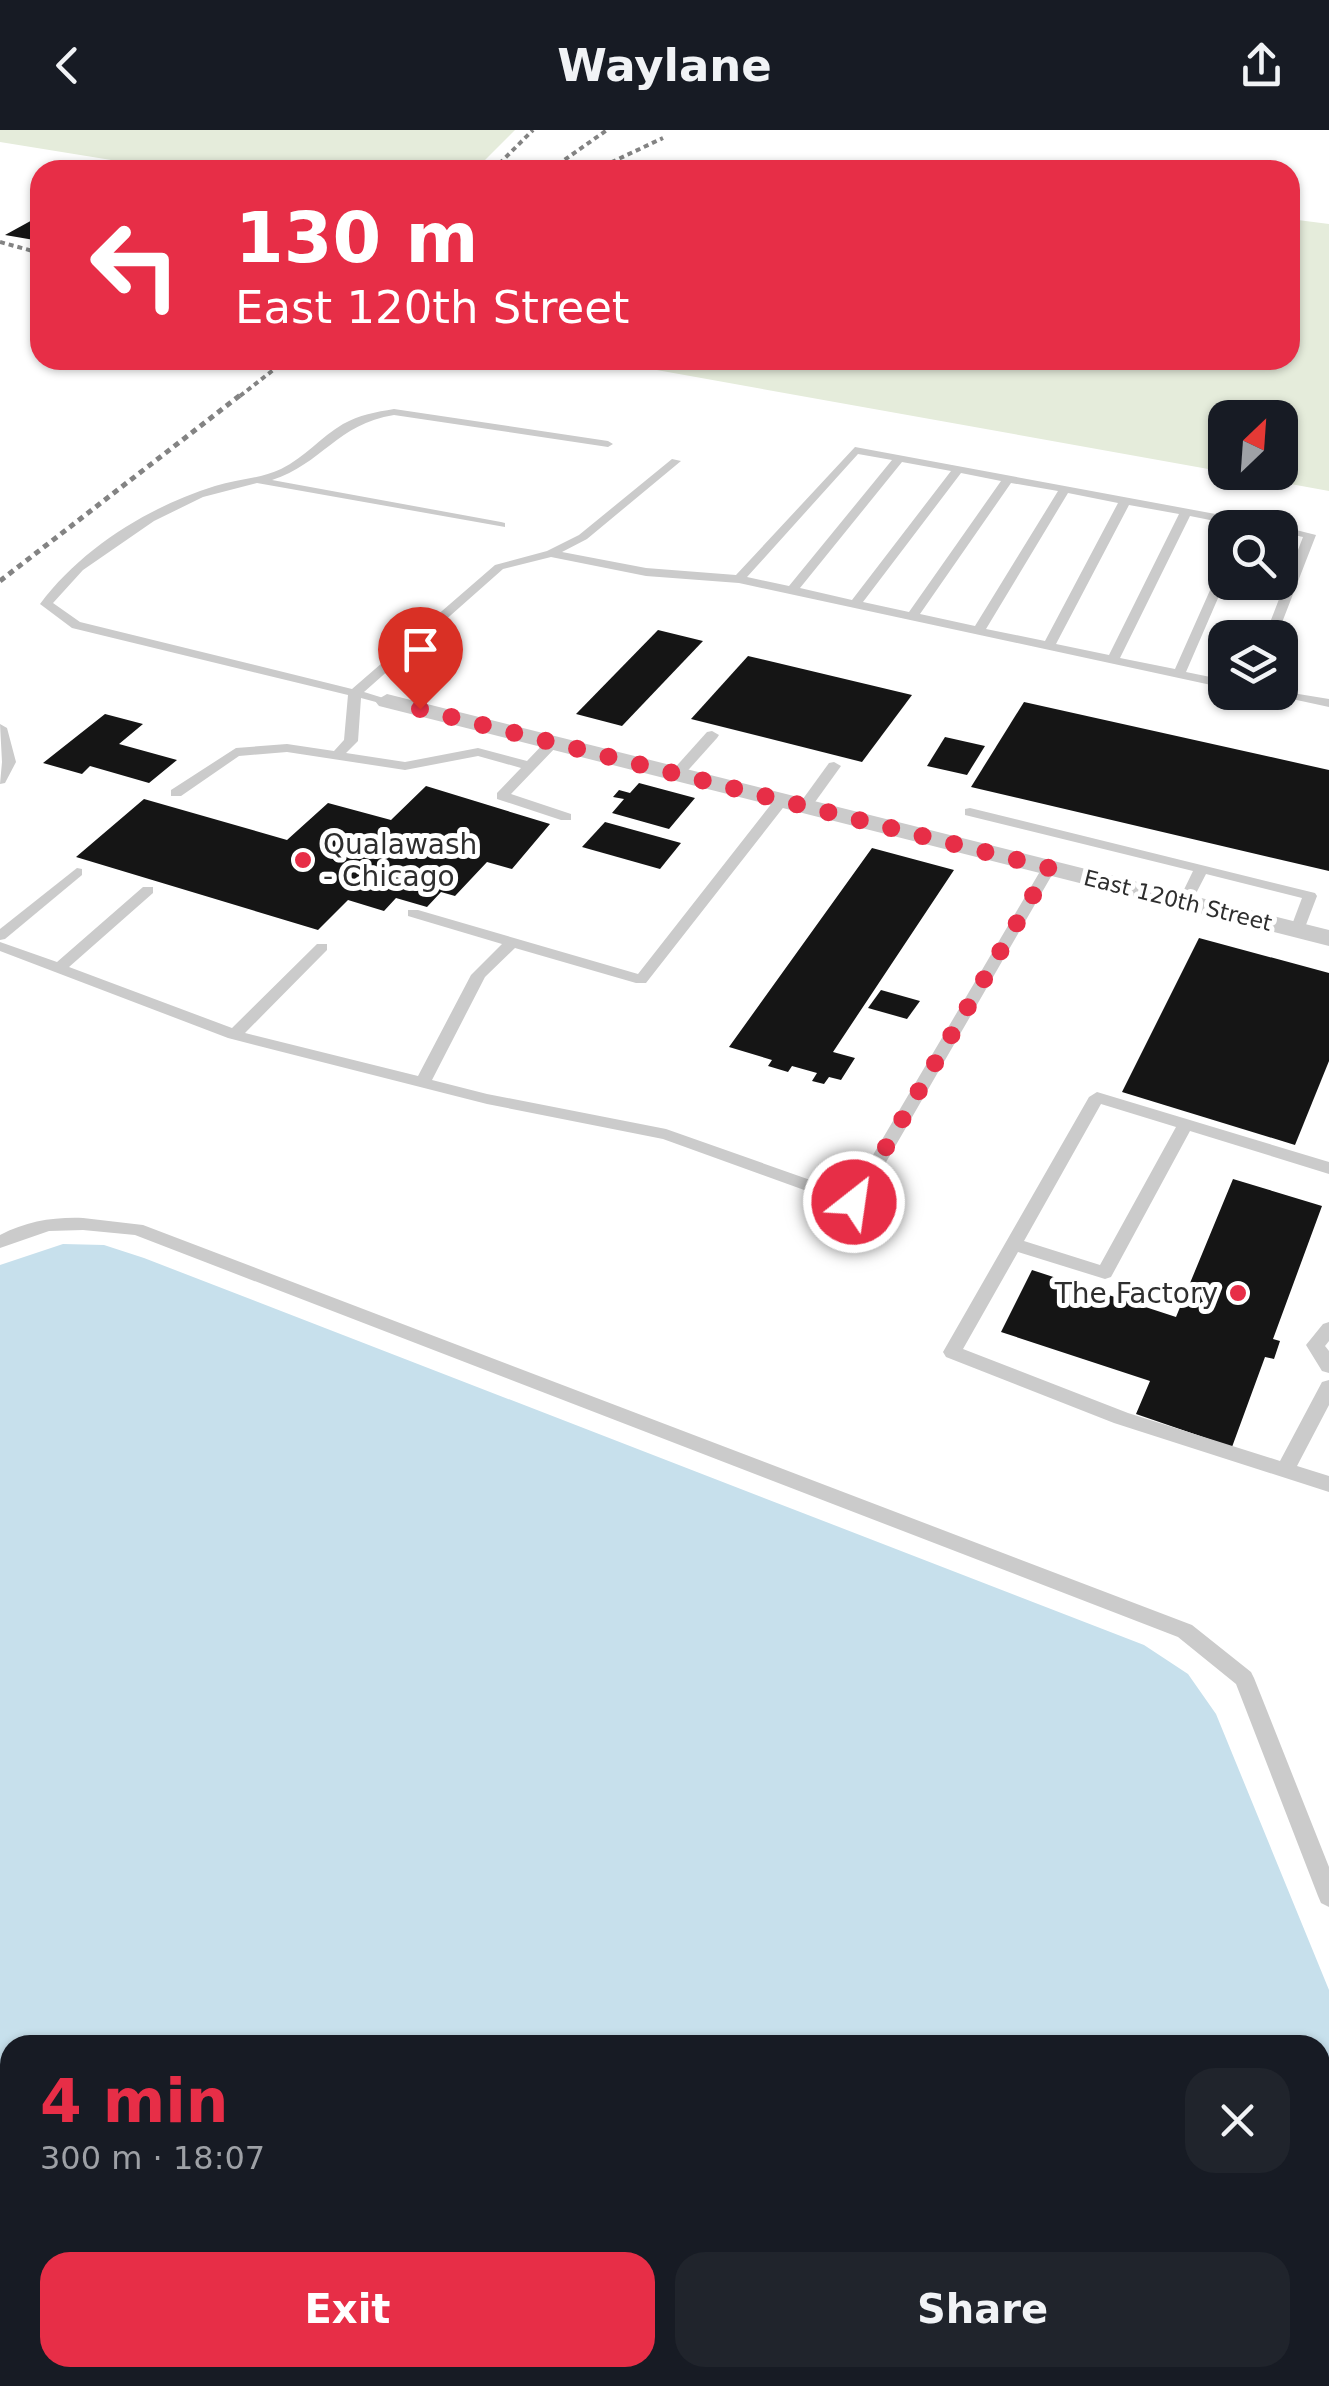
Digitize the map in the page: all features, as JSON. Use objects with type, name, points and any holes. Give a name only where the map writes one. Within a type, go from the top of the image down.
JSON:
[{"type":"street","name":"East 120th Street","points":[[387,701],[1329,938]]},
{"type":"lane","points":[[387,701],[76,625],[46,604],[62,580],[118,539],[183,502],[290,469],[362,415],[394,412],[608,444]]},
{"type":"lane","points":[[739,579],[854,450],[1208,517]]},
{"type":"lane","points":[[792,590],[899,458]]},
{"type":"lane","points":[[339,753],[351,740],[355,693],[499,567],[550,553],[583,537],[676,461]]},
{"type":"lane","points":[[854,604],[958,470]]},
{"type":"lane","points":[[912,617],[1008,479]]},
{"type":"lane","points":[[260,481],[501,525]]},
{"type":"lane","points":[[978,631],[1065,490]]},
{"type":"lane","points":[[1049,646],[1124,500]]},
{"type":"lane","points":[[1112,660],[1186,512]]},
{"type":"lane","points":[[1298,533],[1310,535],[1298,566]]},
{"type":"lane","points":[[550,553],[646,572],[739,579],[1208,680]]},
{"type":"lane","points":[[1179,674],[1212,600]]},
{"type":"lane","points":[[1298,698],[1329,703]]},
{"type":"lane","points":[[0,728],[9,762],[0,780]]},
{"type":"lane","points":[[678,774],[712,735]]},
{"type":"lane","points":[[552,743],[502,796],[566,816]]},
{"type":"lane","points":[[176,793],[236,752],[287,748],[405,766],[478,752],[530,766]]},
{"type":"lane","points":[[412,913],[641,980],[793,803],[834,766]]},
{"type":"lane","points":[[970,812],[1310,896],[1297,930]]},
{"type":"lane","points":[[0,946],[234,1035],[422,1084],[666,1134],[854,1202],[1049,868]]},
{"type":"lane","points":[[1185,902],[1202,868]]},
{"type":"lane","points":[[0,936],[77,872]]},
{"type":"lane","points":[[57,970],[148,890]]},
{"type":"lane","points":[[422,1084],[479,975],[512,942]]},
{"type":"lane","points":[[234,1035],[322,947]]},
{"type":"lane","points":[[1329,1168],[1097,1097],[952,1352],[1121,1418],[1329,1484]]},
{"type":"lane","points":[[1013,1244],[1105,1273],[1186,1124]]},
{"type":"lane","points":[[0,1242],[22,1229],[73,1222],[137,1230],[1185,1631],[1244,1678],[1329,1896]]},
{"type":"lane","points":[[1329,1329],[1315,1345],[1329,1366]]},
{"type":"lane","points":[[1284,1472],[1329,1387]]},
{"type":"green space","points":[[0,130],[515,130],[485,160],[111,160],[0,142]]},
{"type":"green space","points":[[1300,220],[1329,224],[1329,491],[1298,485],[1298,400],[1208,400],[1208,469],[657,370],[1300,370]]},
{"type":"water","points":[[63,1244],[104,1245],[144,1258],[1144,1645],[1188,1674],[1216,1714],[1329,1990],[1329,2035],[0,2035],[0,1265]]},
{"type":"building","points":[[30,221],[30,239],[5,235]]},
{"type":"building","points":[[658,630],[703,641],[622,726],[576,714]]},
{"type":"building","points":[[748,656],[912,695],[862,762],[691,719]]},
{"type":"building","points":[[1024,702],[1329,770],[1329,871],[971,787]]},
{"type":"building","points":[[105,714],[143,724],[119,744],[177,760],[149,783],[90,766],[82,774],[43,763]]},
{"type":"building","points":[[945,737],[985,746],[967,775],[927,766]]},
{"type":"building","points":[[639,783],[695,798],[669,829],[612,813],[624,799],[613,797],[619,790],[630,793]]},
{"type":"building","name":"Qualawash - Chicago","points":[[426,786],[550,824],[512,869],[487,862],[455,896],[441,892],[427,907],[396,898],[384,911],[348,900],[318,930],[76,857],[144,799],[287,840],[328,803],[391,820]]},
{"type":"building","points":[[605,822],[681,843],[660,869],[582,847]]},
{"type":"building","points":[[872,848],[954,870],[833,1052],[855,1058],[841,1080],[829,1077],[824,1084],[812,1081],[817,1073],[792,1066],[788,1072],[768,1066],[772,1060],[729,1047]]},
{"type":"building","points":[[1199,938],[1329,973],[1329,1061],[1295,1145],[1122,1092]]},
{"type":"building","points":[[881,990],[920,1001],[907,1019],[868,1008]]},
{"type":"building","name":"The Factory","points":[[1233,1179],[1322,1206],[1273,1339],[1280,1341],[1274,1359],[1265,1357],[1232,1447],[1136,1414],[1150,1381],[1001,1332],[1032,1270],[1176,1317]]},
{"type":"railway","points":[[503,160],[533,130]]},
{"type":"railway","points":[[564,160],[607,130]]},
{"type":"railway","points":[[616,160],[663,138]]},
{"type":"railway","points":[[0,242],[30,250]]},
{"type":"railway","points":[[240,396],[273,370]]},
{"type":"railway","points":[[0,581],[243,393]]},
{"type":"place","name":"Qualawash - Chicago","points":[[303,860]]},
{"type":"place","name":"The Factory","points":[[1238,1293]]},
{"type":"route","points":[[420,709],[1049,868],[854,1202]]}]
